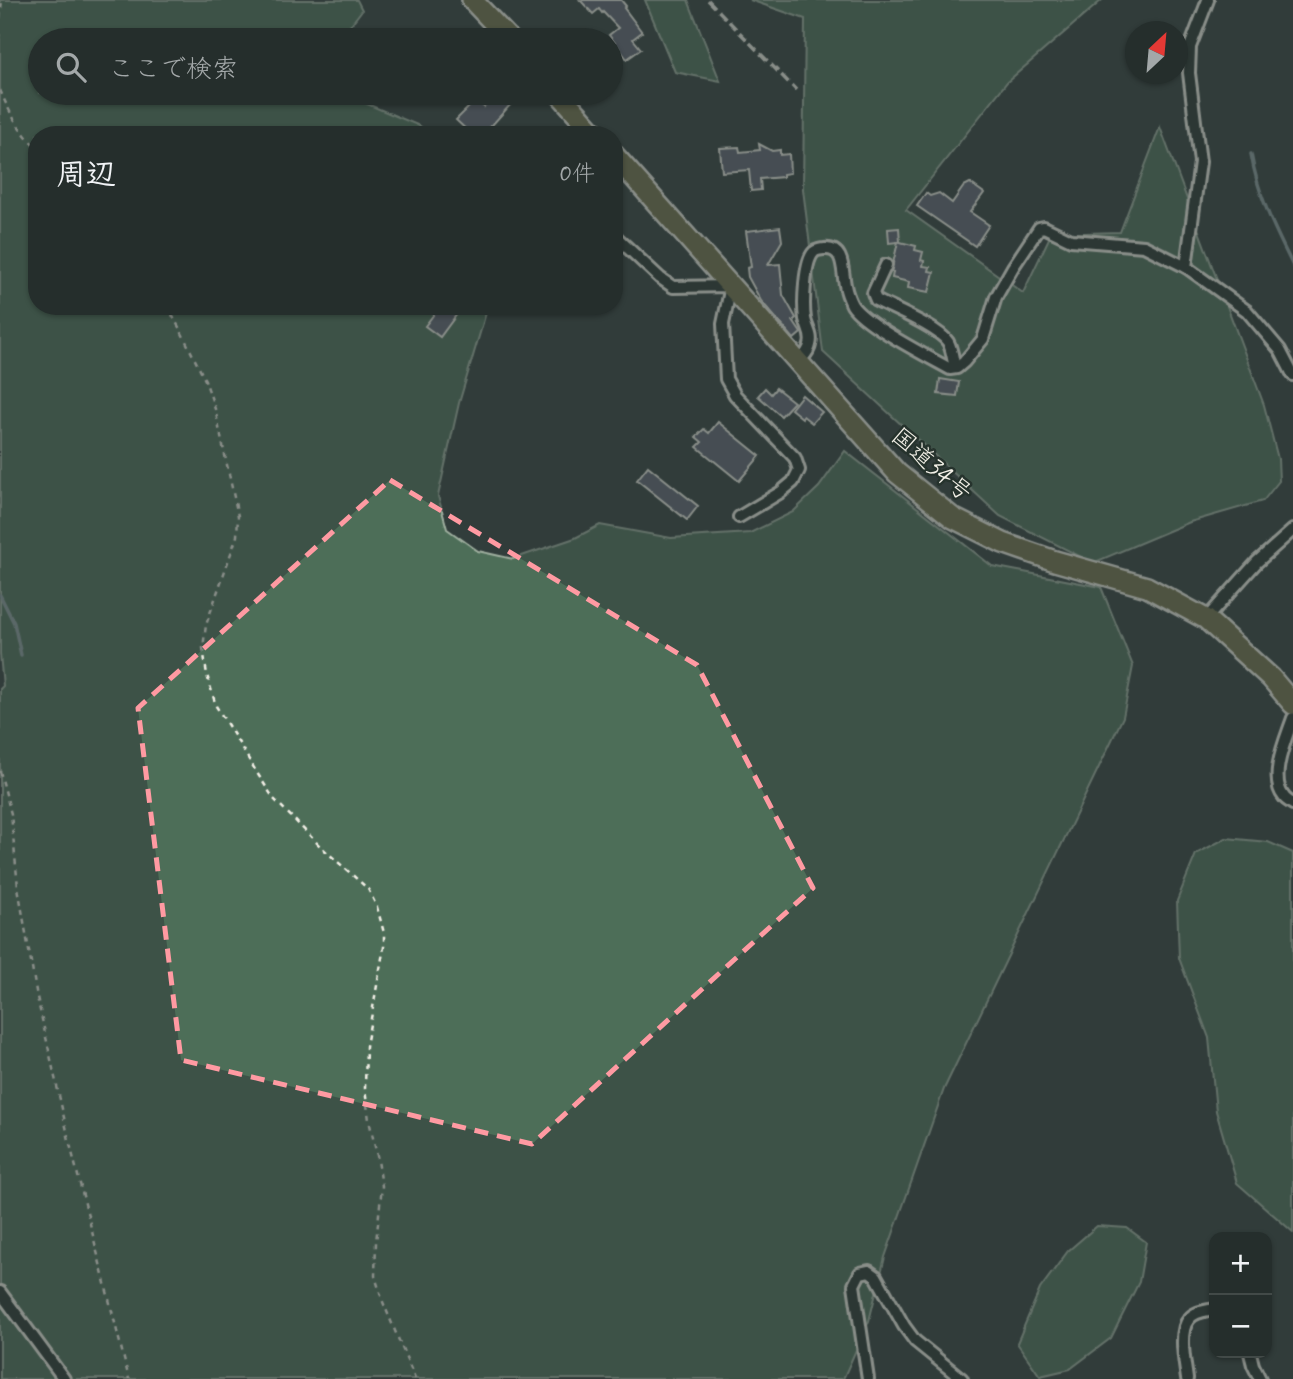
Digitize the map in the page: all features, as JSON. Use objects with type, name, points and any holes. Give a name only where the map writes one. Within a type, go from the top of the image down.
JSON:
[{"type":"highway","points":[[472,0],[499,28]]},
{"type":"highway","points":[[570,105],[588,126]]},
{"type":"highway","name":"国道34号","points":[[623,165],[897,472],[953,517],[1003,543],[1055,561],[1147,586],[1206,619],[1271,678],[1293,704]]},
{"type":"street","points":[[1186,267],[1200,162],[1188,73],[1190,47],[1208,0]]},
{"type":"street","points":[[799,362],[810,349],[812,336],[806,320],[804,293],[809,261],[814,252],[822,248],[832,249],[839,254],[845,288],[853,306],[869,321],[950,369],[964,362],[983,339],[996,297],[1039,228],[1044,227],[1071,240],[1144,246],[1186,267],[1247,311],[1280,350],[1293,375]]},
{"type":"street","points":[[623,243],[660,278],[673,286],[731,286],[723,324],[726,379],[735,394],[795,458],[799,470],[793,482],[781,492],[739,517]]},
{"type":"street","points":[[886,265],[873,293],[876,300],[944,337],[949,344],[955,368]]},
{"type":"street","points":[[1206,619],[1257,562],[1293,530]]},
{"type":"street","points":[[1293,718],[1278,765],[1278,782],[1283,796],[1293,804]]},
{"type":"street","points":[[868,1379],[854,1285],[860,1273],[869,1271],[876,1276],[915,1341],[962,1379]]},
{"type":"street","points":[[0,1292],[64,1379]]},
{"type":"street","points":[[1186,1379],[1183,1334],[1188,1319],[1199,1312],[1209,1310]]},
{"type":"street","points":[[1251,1358],[1260,1379]]},
{"type":"path","points":[[0,18],[2,0]]},
{"type":"path","points":[[0,90],[9,113],[28,140]]},
{"type":"path","points":[[172,315],[205,380],[215,409],[238,516],[237,537],[206,625],[203,648],[216,706],[274,799],[319,845],[368,889],[377,906],[384,933],[384,947],[366,1046],[365,1089],[382,1186],[375,1276],[415,1379]]},
{"type":"path","points":[[0,771],[11,814],[18,887],[37,997],[69,1140],[129,1379]]},
{"type":"highlighted area","points":[[390,480],[697,665],[813,888],[532,1144],[181,1060],[138,708]]},
{"type":"green space","points":[[0,0],[357,0],[362,10],[348,28],[28,28],[28,105],[370,105],[420,126],[28,126],[28,315],[485,315],[459,403],[438,496],[447,529],[478,551],[513,559],[575,538],[600,525],[671,538],[750,533],[793,512],[819,487],[845,451],[992,566],[1101,587],[1133,666],[1123,717],[944,1089],[885,1257],[869,1321],[843,1379],[0,1379],[0,689],[3,686],[0,654]]},
{"type":"green space","points":[[645,0],[688,0],[720,81],[675,72]]},
{"type":"green space","points":[[750,0],[1102,0],[1007,82],[906,210],[1023,293],[1051,234],[1120,232],[1160,127],[1264,405],[1278,459],[1279,481],[1263,501],[1190,522],[1093,563],[1000,516],[823,352],[803,189],[805,19]]},
{"type":"green space","points":[[1226,838],[1268,842],[1293,853],[1293,1232],[1237,1183],[1216,1111],[1209,1038],[1179,958],[1177,901],[1196,854]]},
{"type":"green space","points":[[1097,1226],[1127,1228],[1146,1242],[1139,1282],[1111,1338],[1070,1369],[1040,1376],[1017,1343],[1040,1289],[1068,1251]]},
{"type":"building","points":[[580,0],[621,0],[642,32],[633,39],[641,49],[627,59],[623,54],[623,28],[618,28],[599,9],[593,14]]},
{"type":"building","points":[[471,105],[510,105],[491,126],[462,126],[456,120]]},
{"type":"building","points":[[759,144],[772,151],[780,150],[780,155],[789,154],[790,173],[783,174],[783,177],[760,179],[761,190],[751,191],[749,170],[722,172],[720,148],[739,147],[740,152],[760,150]]},
{"type":"building","points":[[970,183],[984,193],[970,212],[989,225],[975,246],[917,206],[926,193],[930,196],[939,193],[952,203],[964,186]]},
{"type":"building","points":[[780,227],[782,241],[768,265],[780,264],[783,295],[801,333],[794,339],[761,301],[748,277],[747,268],[751,267],[746,231]]},
{"type":"building","points":[[899,228],[900,242],[916,246],[915,250],[923,252],[923,266],[930,267],[929,271],[934,272],[929,292],[908,288],[909,282],[892,278],[898,242],[889,243],[888,229]]},
{"type":"building","points":[[433,315],[456,315],[440,337],[425,326]]},
{"type":"building","points":[[940,379],[959,382],[957,396],[938,394]]},
{"type":"building","points":[[765,388],[771,394],[776,388],[794,402],[781,416],[758,396]]},
{"type":"building","points":[[802,395],[822,412],[812,423],[791,409]]},
{"type":"building","points":[[718,422],[760,456],[739,481],[697,447],[702,442],[696,437],[704,429],[709,433]]},
{"type":"building","points":[[648,466],[698,506],[687,520],[637,480]]},
{"type":"waterway","points":[[1251,154],[1262,197],[1293,266]]},
{"type":"waterway","points":[[0,595],[14,623],[21,655]]},
{"type":"railway","points":[[708,0],[796,90]]}]
